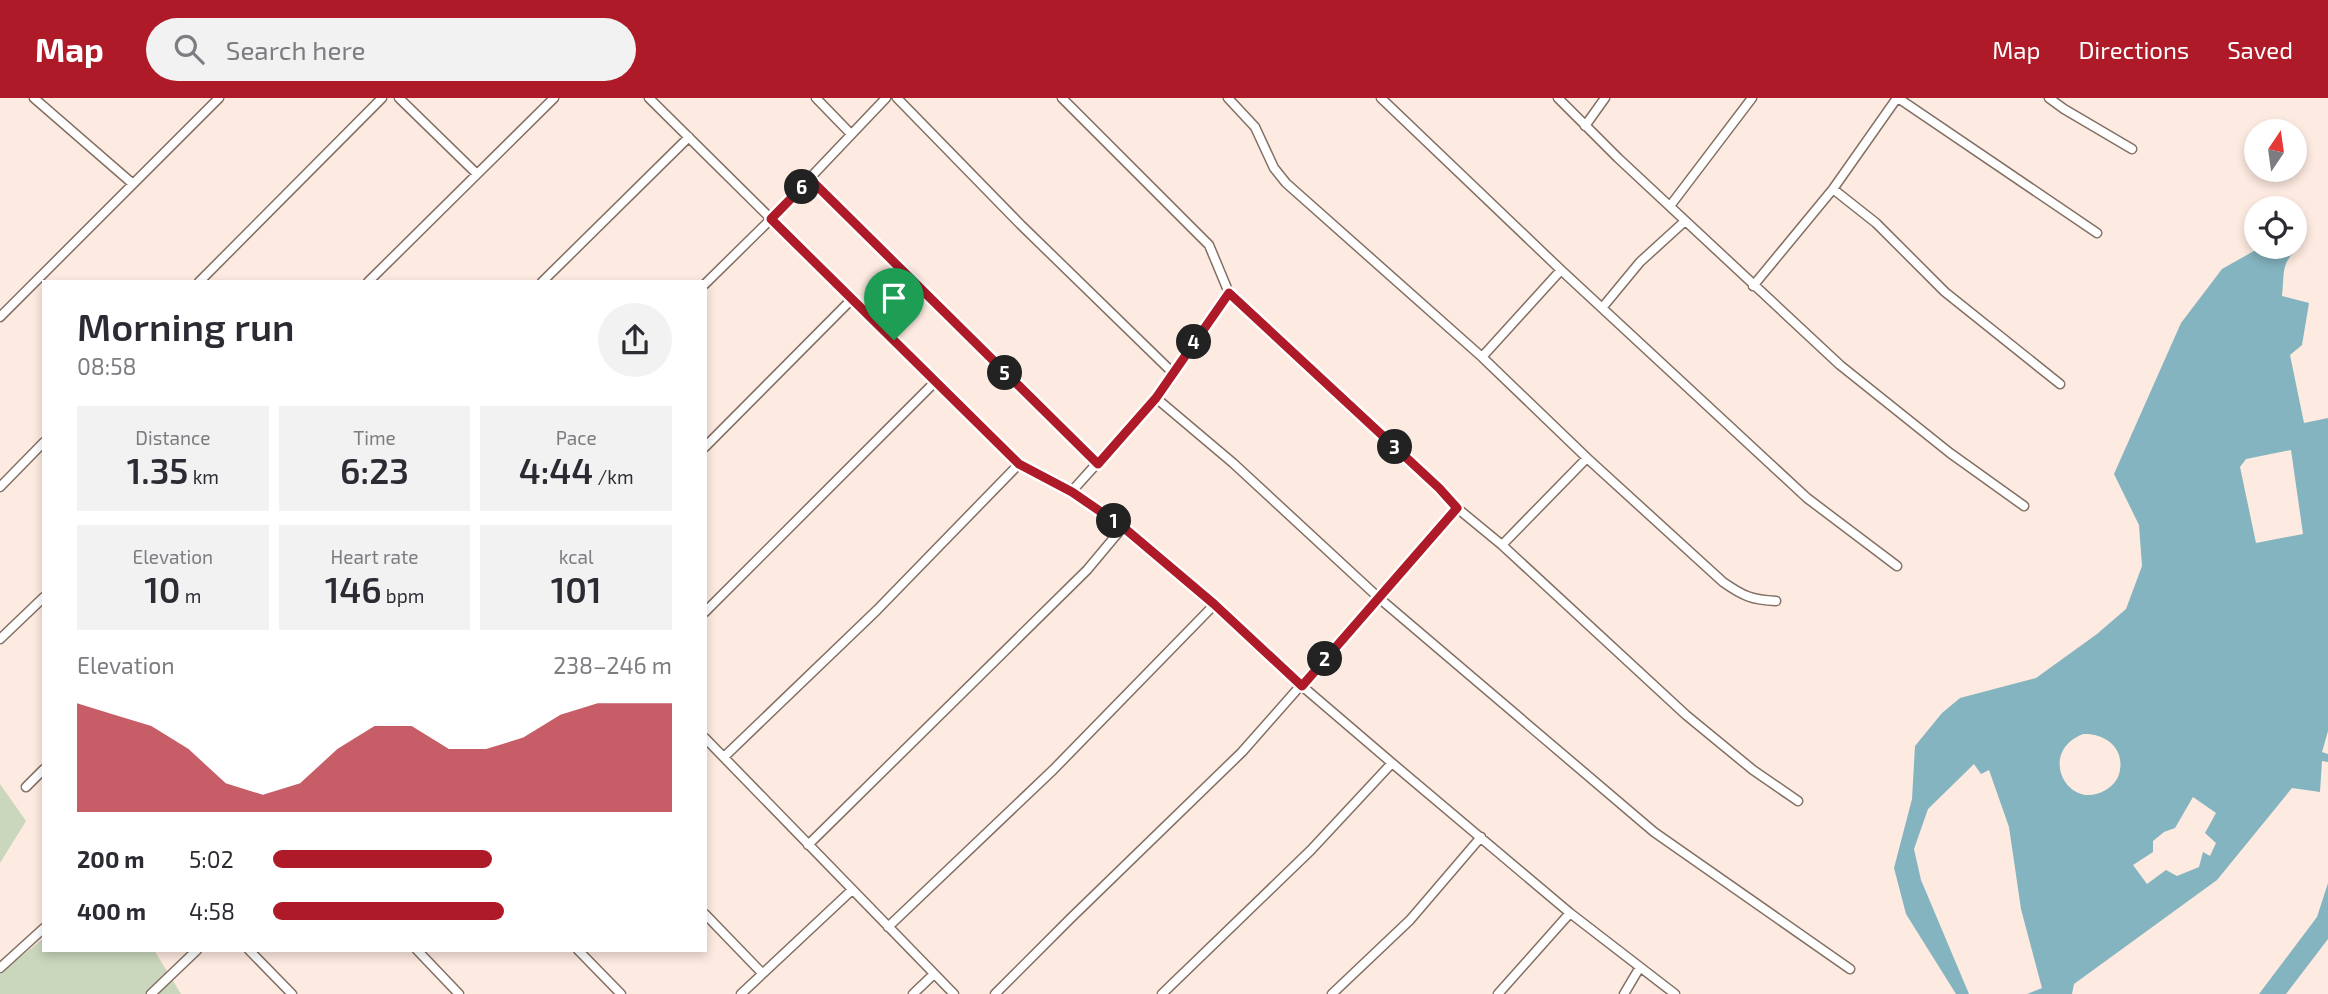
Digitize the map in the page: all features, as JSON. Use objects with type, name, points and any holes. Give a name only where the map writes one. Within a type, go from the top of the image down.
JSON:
[{"type":"street","points":[[34,98],[133,184]]},
{"type":"street","points":[[0,317],[219,98]]},
{"type":"street","points":[[201,280],[382,98]]},
{"type":"street","points":[[399,98],[477,174]]},
{"type":"street","points":[[370,280],[554,98]]},
{"type":"street","points":[[649,98],[1019,464],[1072,492],[1123,527],[1214,604],[1302,686],[1392,763],[1570,913],[1675,994]]},
{"type":"street","points":[[816,98],[851,134]]},
{"type":"street","points":[[707,282],[886,98]]},
{"type":"street","points":[[897,98],[1021,225],[1172,372]]},
{"type":"street","points":[[1062,98],[1209,245],[1229,293],[1439,488],[1457,508],[1502,545],[1686,715],[1753,770],[1798,801]]},
{"type":"street","points":[[1228,98],[1255,127],[1274,168],[1286,183],[1482,357],[1587,458],[1723,582],[1742,596],[1755,601],[1776,601]]},
{"type":"street","points":[[1381,98],[1561,270],[1807,498],[1897,566]]},
{"type":"street","points":[[1558,98],[1753,286],[1840,365],[1950,453],[2024,506]]},
{"type":"street","points":[[1585,126],[1605,98]]},
{"type":"street","points":[[1670,206],[1752,98]]},
{"type":"street","points":[[1753,286],[1833,189],[1898,98],[2097,233]]},
{"type":"street","points":[[2049,98],[2064,110],[2132,149]]},
{"type":"street","points":[[544,280],[689,137]]},
{"type":"street","points":[[810,179],[1098,464]]},
{"type":"street","points":[[1833,189],[1876,223],[1945,292],[2060,384]]},
{"type":"street","points":[[1602,308],[1640,262],[1685,221]]},
{"type":"street","points":[[1482,357],[1561,270]]},
{"type":"street","points":[[1072,492],[1156,398],[1229,293]]},
{"type":"street","points":[[707,445],[853,299]]},
{"type":"street","points":[[707,610],[935,382]]},
{"type":"street","points":[[1156,398],[1234,463],[1379,598],[1654,832],[1850,969]]},
{"type":"street","points":[[0,487],[42,444]]},
{"type":"street","points":[[1502,545],[1587,458]]},
{"type":"street","points":[[724,757],[877,610],[1019,464]]},
{"type":"street","points":[[995,994],[1242,752],[1457,508]]},
{"type":"street","points":[[808,845],[1087,570],[1123,527]]},
{"type":"street","points":[[0,639],[42,599]]},
{"type":"street","points":[[888,927],[1053,770],[1214,604]]},
{"type":"street","points":[[707,740],[954,994]]},
{"type":"street","points":[[1162,994],[1311,850],[1392,763]]},
{"type":"street","points":[[26,787],[42,771]]},
{"type":"street","points":[[1332,994],[1410,920],[1482,837]]},
{"type":"street","points":[[741,994],[852,890]]},
{"type":"street","points":[[1498,994],[1570,913]]},
{"type":"street","points":[[707,916],[762,973]]},
{"type":"street","points":[[0,968],[42,930]]},
{"type":"street","points":[[150,994],[195,952]]},
{"type":"street","points":[[251,952],[292,994]]},
{"type":"street","points":[[418,952],[459,994]]},
{"type":"street","points":[[580,952],[621,994]]},
{"type":"street","points":[[1624,994],[1640,967]]},
{"type":"street","points":[[913,994],[934,974]]},
{"type":"green space","points":[[0,784],[26,821],[0,863]]},
{"type":"green space","points":[[42,940],[42,952],[155,952],[181,994],[0,994],[0,973]]},
{"type":"water","points":[[2244,257],[2244,259],[2288,259],[2282,296],[2309,303],[2302,345],[2290,355],[2304,423],[2328,418],[2328,731],[2322,752],[2328,754],[2328,762],[2322,761],[2320,792],[2292,788],[2217,880],[2074,984],[2072,994],[2027,994],[2042,988],[2021,909],[2009,827],[1989,770],[1981,774],[1974,764],[1928,809],[1914,849],[1921,880],[1969,994],[1956,994],[1906,914],[1894,868],[1912,799],[1915,746],[1942,713],[1960,698],[2036,678],[2097,634],[2126,609],[2142,566],[2139,525],[2114,474],[2181,323],[2222,269]],"holes":[[[2291,450],[2303,534],[2256,543],[2240,467],[2246,459]],[[2083,734],[2105,739],[2119,754],[2117,780],[2104,791],[2091,795],[2079,793],[2069,786],[2062,777],[2060,765],[2062,753],[2069,742]],[[2193,797],[2216,813],[2205,833],[2216,843],[2210,856],[2203,852],[2199,867],[2177,876],[2166,870],[2147,884],[2133,865],[2153,852],[2153,841],[2164,832],[2175,828]]]},
{"type":"water","points":[[2328,883],[2328,939],[2286,994],[2259,994],[2317,917]]},
{"type":"route","points":[[810,179],[1098,464],[1156,398],[1229,293],[1439,488],[1457,508],[1302,686],[1214,604],[1123,527],[1072,492],[1019,464],[894,340],[771,219],[810,179]]}]
